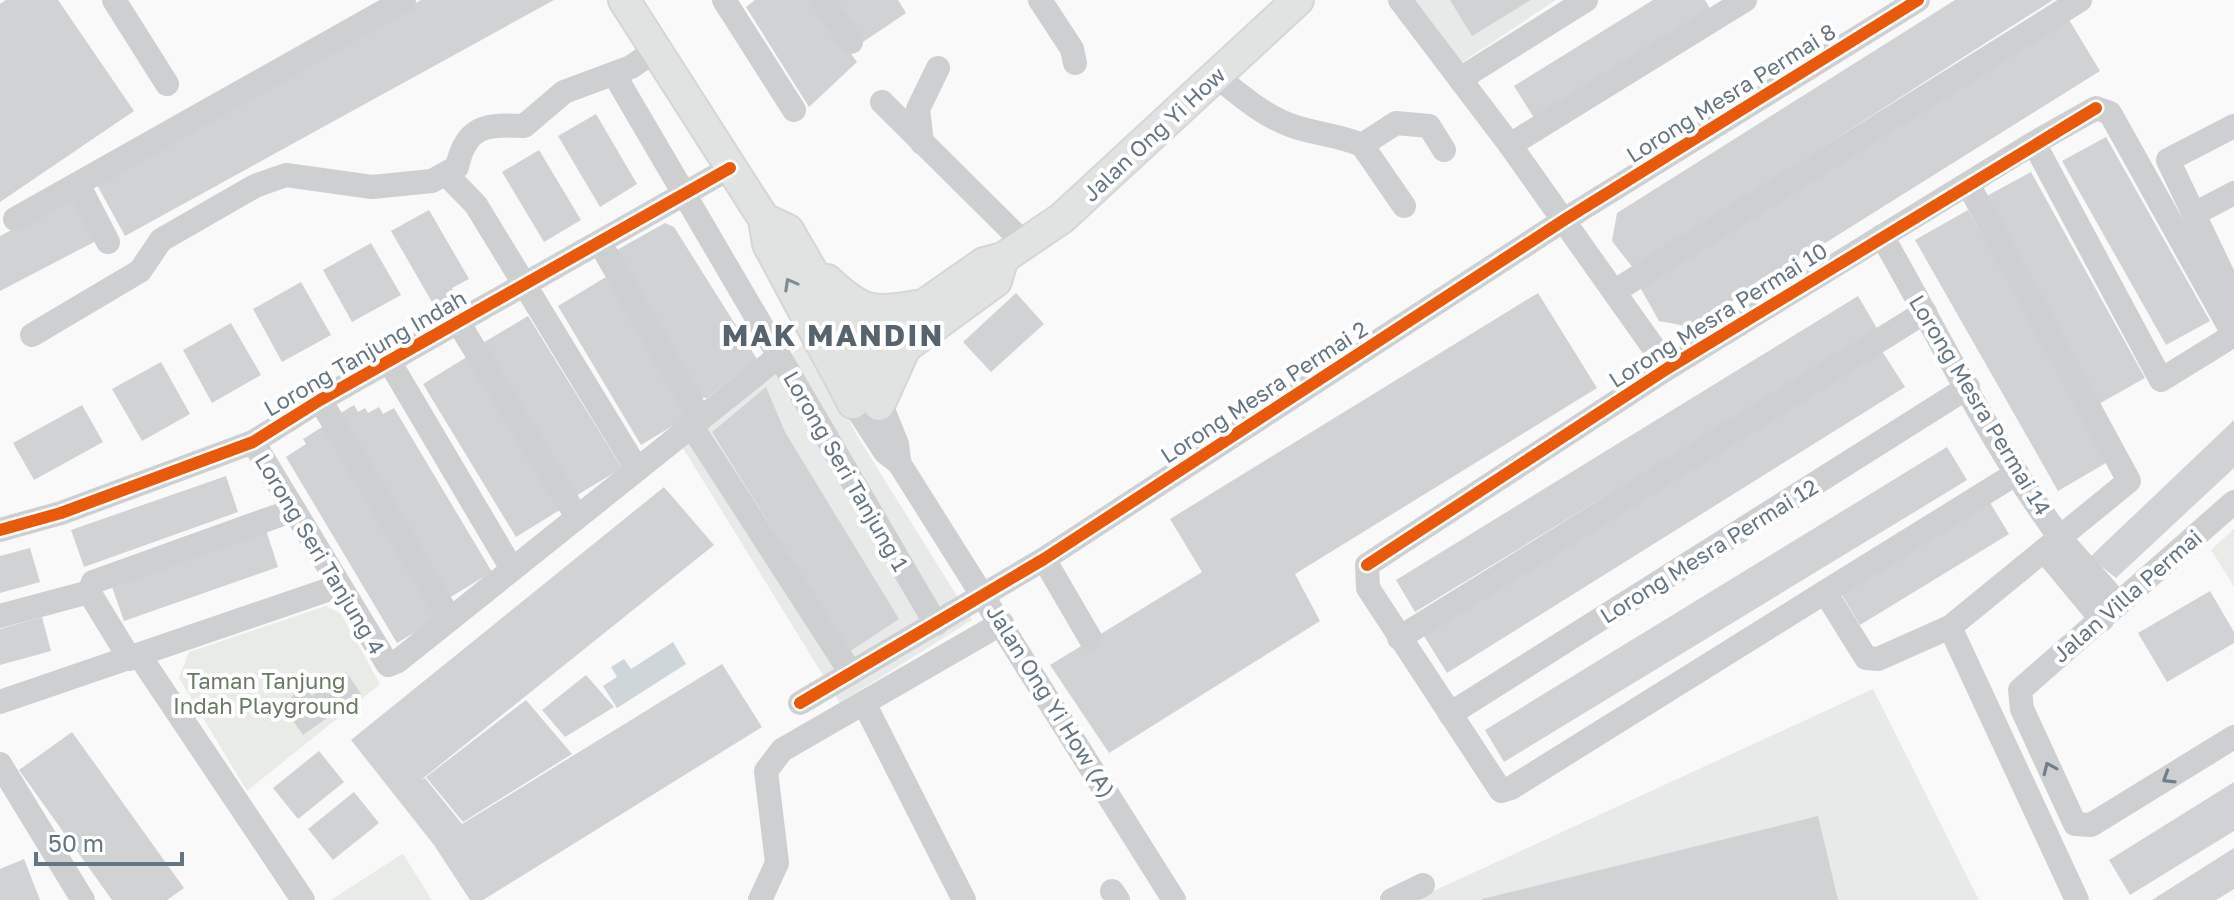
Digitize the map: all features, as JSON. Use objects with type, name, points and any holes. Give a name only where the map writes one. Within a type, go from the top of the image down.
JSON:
[{"type":"main road","points":[[624,0],[764,219],[768,244],[811,324],[866,404]]},
{"type":"main road","name":"Jalan Ong Yi How","points":[[861,364],[927,304],[984,263],[1014,251],[1062,218],[1298,0]]},
{"type":"main road","points":[[764,219],[788,230],[806,260],[861,364],[866,404]]},
{"type":"main road","name":"Jalan Ong Yi How","points":[[861,364],[904,351],[996,281],[1014,251]]},
{"type":"main road","points":[[806,260],[851,303],[866,310],[882,312],[927,304]]},
{"type":"main road","points":[[811,324],[861,364]]},
{"type":"main road","points":[[866,404],[904,351]]},
{"type":"street","points":[[114,0],[167,84]]},
{"type":"street","points":[[15,219],[404,0]]},
{"type":"street","points":[[822,0],[851,42]]},
{"type":"street","points":[[1040,0],[1072,49],[1075,63]]},
{"type":"street","points":[[1400,0],[1510,145],[1668,368]]},
{"type":"street","points":[[1460,79],[1586,0]]},
{"type":"street","points":[[1510,145],[1745,0]]},
{"type":"street","name":"Lorong Mesra Permai 8","points":[[1564,220],[1918,0]]},
{"type":"street","points":[[1615,291],[2067,3]]},
{"type":"street","points":[[733,4],[794,110]]},
{"type":"street","points":[[32,335],[140,271],[161,240],[255,186],[286,175],[372,187],[432,181],[457,167],[460,153],[475,132],[488,124],[524,126],[564,92],[614,74],[656,50]]},
{"type":"street","points":[[922,143],[918,109],[938,68]]},
{"type":"street","name":"Lorong Seri Tanjung 1","points":[[614,74],[936,624]]},
{"type":"street","points":[[1216,76],[1265,113],[1292,126],[1318,130],[1362,145],[1404,206]]},
{"type":"street","points":[[882,102],[922,143],[1014,251]]},
{"type":"street","name":"Lorong Mesra Permai 10","points":[[1399,638],[1368,588],[1367,565],[1668,368],[2034,143],[2096,108],[2110,113],[2231,330],[2229,338],[2161,380],[2034,143]]},
{"type":"street","points":[[1362,145],[1396,123],[1413,124],[1429,126],[1444,150]]},
{"type":"street","points":[[2234,126],[2168,160],[2234,298]]},
{"type":"street","name":"Lorong Tanjung Indah","points":[[0,530],[61,513],[253,442],[320,400],[730,168]]},
{"type":"street","points":[[446,174],[476,205],[637,469]]},
{"type":"street","points":[[78,184],[108,242]]},
{"type":"street","points":[[1968,184],[2129,481],[2052,544],[2110,612]]},
{"type":"street","points":[[2194,214],[2234,193]]},
{"type":"street","name":"Lorong Mesra Permai 2","points":[[800,703],[1044,559],[1564,220]]},
{"type":"street","name":"Lorong Mesra Permai 14","points":[[1825,592],[1866,658],[1878,659],[1950,627],[2052,544],[2017,473],[1882,236]]},
{"type":"street","points":[[600,243],[696,422],[851,673]]},
{"type":"street","points":[[1925,312],[1399,638],[1501,791],[1511,788],[2017,473]]},
{"type":"street","points":[[458,322],[577,517]]},
{"type":"street","points":[[320,400],[450,619],[779,356]]},
{"type":"street","points":[[389,361],[512,569]]},
{"type":"street","name":"Lorong Mesra Permai 12","points":[[1450,714],[1968,387]]},
{"type":"street","name":"Jalan Ong Yi How (A)","points":[[866,404],[885,452],[899,463],[985,595],[1174,900]]},
{"type":"street","name":"Lorong Seri Tanjung 4","points":[[253,442],[388,665],[450,619]]},
{"type":"street","name":"Jalan Villa Permai","points":[[2234,502],[2020,690],[2022,709],[2075,824],[2091,825],[2234,737]]},
{"type":"street","points":[[89,592],[93,582],[294,510]]},
{"type":"street","points":[[1044,559],[1090,638]]},
{"type":"street","points":[[0,702],[339,586]]},
{"type":"street","points":[[0,616],[89,592]]},
{"type":"street","points":[[89,592],[303,900]]},
{"type":"street","points":[[760,900],[777,863],[766,771],[782,750],[1002,623]]},
{"type":"street","points":[[1950,627],[2077,900]]},
{"type":"street","points":[[864,703],[964,900]]},
{"type":"street","points":[[0,764],[83,900]]},
{"type":"street","points":[[1392,900],[1423,885]]},
{"type":"shaded area","points":[[1397,0],[1556,0],[1449,71]]},
{"type":"shaded area","points":[[808,340],[856,434],[972,620],[840,703],[683,448]]},
{"type":"shaded area","points":[[673,642],[686,664],[617,708],[603,686],[617,677],[611,667],[624,659],[631,669]]},
{"type":"shaded area","points":[[1873,689],[1979,900],[1414,900]]},
{"type":"green space","points":[[2234,529],[2234,586],[2211,550]]},
{"type":"green space","name":"Taman Tanjung Indah Playground","points":[[326,606],[341,614],[380,684],[247,791],[179,678],[189,652]]},
{"type":"green space","points":[[402,854],[432,900],[331,900]]},
{"type":"building","points":[[6,0],[58,0],[134,111],[0,202],[0,4]]},
{"type":"building","points":[[421,0],[554,0],[125,236],[97,185]]},
{"type":"building","points":[[755,0],[811,0],[857,62],[809,107],[746,7]]},
{"type":"building","points":[[835,0],[898,0],[906,13],[863,42]]},
{"type":"building","points":[[1450,0],[1531,0],[1472,36]]},
{"type":"building","points":[[1653,0],[1705,0],[1712,12],[1536,121],[1514,86]]},
{"type":"building","points":[[1955,0],[2053,0],[1633,268],[1612,241],[1617,213]]},
{"type":"building","points":[[2068,18],[2100,71],[1691,327],[1659,321],[1637,282]]},
{"type":"building","points":[[596,114],[637,184],[600,207],[558,136]]},
{"type":"building","points":[[2106,137],[2210,321],[2166,345],[2062,161]]},
{"type":"building","points":[[539,150],[581,220],[544,242],[502,172]]},
{"type":"building","points":[[2031,172],[2145,378],[2097,405],[1983,198]]},
{"type":"building","points":[[74,197],[96,241],[0,291],[0,236]]},
{"type":"building","points":[[429,210],[469,279],[452,288],[461,303],[440,316],[391,231]]},
{"type":"building","points":[[1968,210],[2111,460],[2058,491],[1915,240]]},
{"type":"building","points":[[665,223],[674,227],[757,359],[707,398],[696,397],[615,251]]},
{"type":"building","points":[[371,243],[401,295],[352,322],[323,270]]},
{"type":"building","points":[[606,277],[689,416],[641,445],[558,306]]},
{"type":"building","points":[[301,282],[331,335],[282,362],[253,309]]},
{"type":"building","points":[[1016,293],[1044,324],[991,372],[963,342]]},
{"type":"building","points":[[1538,293],[1597,388],[1295,574],[1320,621],[1109,753],[1050,665],[1202,572],[1170,519]]},
{"type":"building","points":[[1858,296],[1878,330],[1415,612],[1396,580]]},
{"type":"building","points":[[528,316],[622,468],[574,497],[481,344]]},
{"type":"building","points":[[231,323],[261,375],[212,403],[183,350]]},
{"type":"building","points":[[1882,351],[1905,387],[1447,673],[1424,636]]},
{"type":"building","points":[[470,355],[563,508],[516,537],[423,384]]},
{"type":"building","points":[[161,362],[190,414],[142,441],[112,389]]},
{"type":"building","points":[[766,387],[785,432],[899,619],[849,652],[712,432]]},
{"type":"building","points":[[82,405],[103,442],[34,480],[13,443]]},
{"type":"building","points":[[354,405],[358,412],[365,408],[368,413],[379,407],[383,414],[394,408],[492,572],[449,598],[339,414]]},
{"type":"building","points":[[2234,420],[2234,468],[2116,578],[2090,557]]},
{"type":"building","points":[[327,424],[442,616],[397,643],[286,457],[306,444],[303,439]]},
{"type":"building","points":[[1947,447],[1967,480],[1504,762],[1485,730]]},
{"type":"building","points":[[226,476],[238,512],[84,567],[71,530]]},
{"type":"building","points":[[664,487],[714,545],[421,780],[425,778],[462,824],[722,664],[762,727],[483,900],[470,900],[434,845],[351,740]]},
{"type":"building","points":[[1986,496],[2009,534],[1860,625],[1837,587]]},
{"type":"building","points":[[266,530],[278,567],[124,621],[111,584]]},
{"type":"building","points":[[30,548],[40,582],[0,593],[0,556]]},
{"type":"building","points":[[2210,591],[2234,632],[2234,643],[2167,682],[2138,633]]},
{"type":"building","points":[[42,617],[51,651],[0,665],[0,629]]},
{"type":"building","points":[[346,672],[361,694],[303,735],[291,718],[299,712],[290,698],[305,687],[312,696]]},
{"type":"building","points":[[586,675],[614,707],[565,737],[542,710]]},
{"type":"building","points":[[526,700],[572,754],[463,822],[426,777]]},
{"type":"building","points":[[72,732],[184,888],[167,900],[112,900],[19,770]]},
{"type":"building","points":[[319,751],[344,782],[298,819],[273,788]]},
{"type":"building","points":[[2234,782],[2234,831],[2130,895],[2109,860]]},
{"type":"building","points":[[354,792],[379,823],[333,860],[308,829]]},
{"type":"building","points":[[1818,816],[1838,900],[1482,900],[1482,899]]},
{"type":"building","points":[[2234,848],[2234,889],[2216,900],[2152,900]]},
{"type":"building","points":[[24,859],[40,900],[0,900],[0,869]]},
{"type":"cycle path","points":[[800,703],[1044,559],[1564,220],[1918,0]]},
{"type":"cycle path","points":[[1367,565],[1668,368],[2096,108]]},
{"type":"cycle path","points":[[0,530],[61,513],[253,442],[320,400],[730,168]]},
{"type":"district","name":"MAK MANDIN","points":[[833,336]]}]
